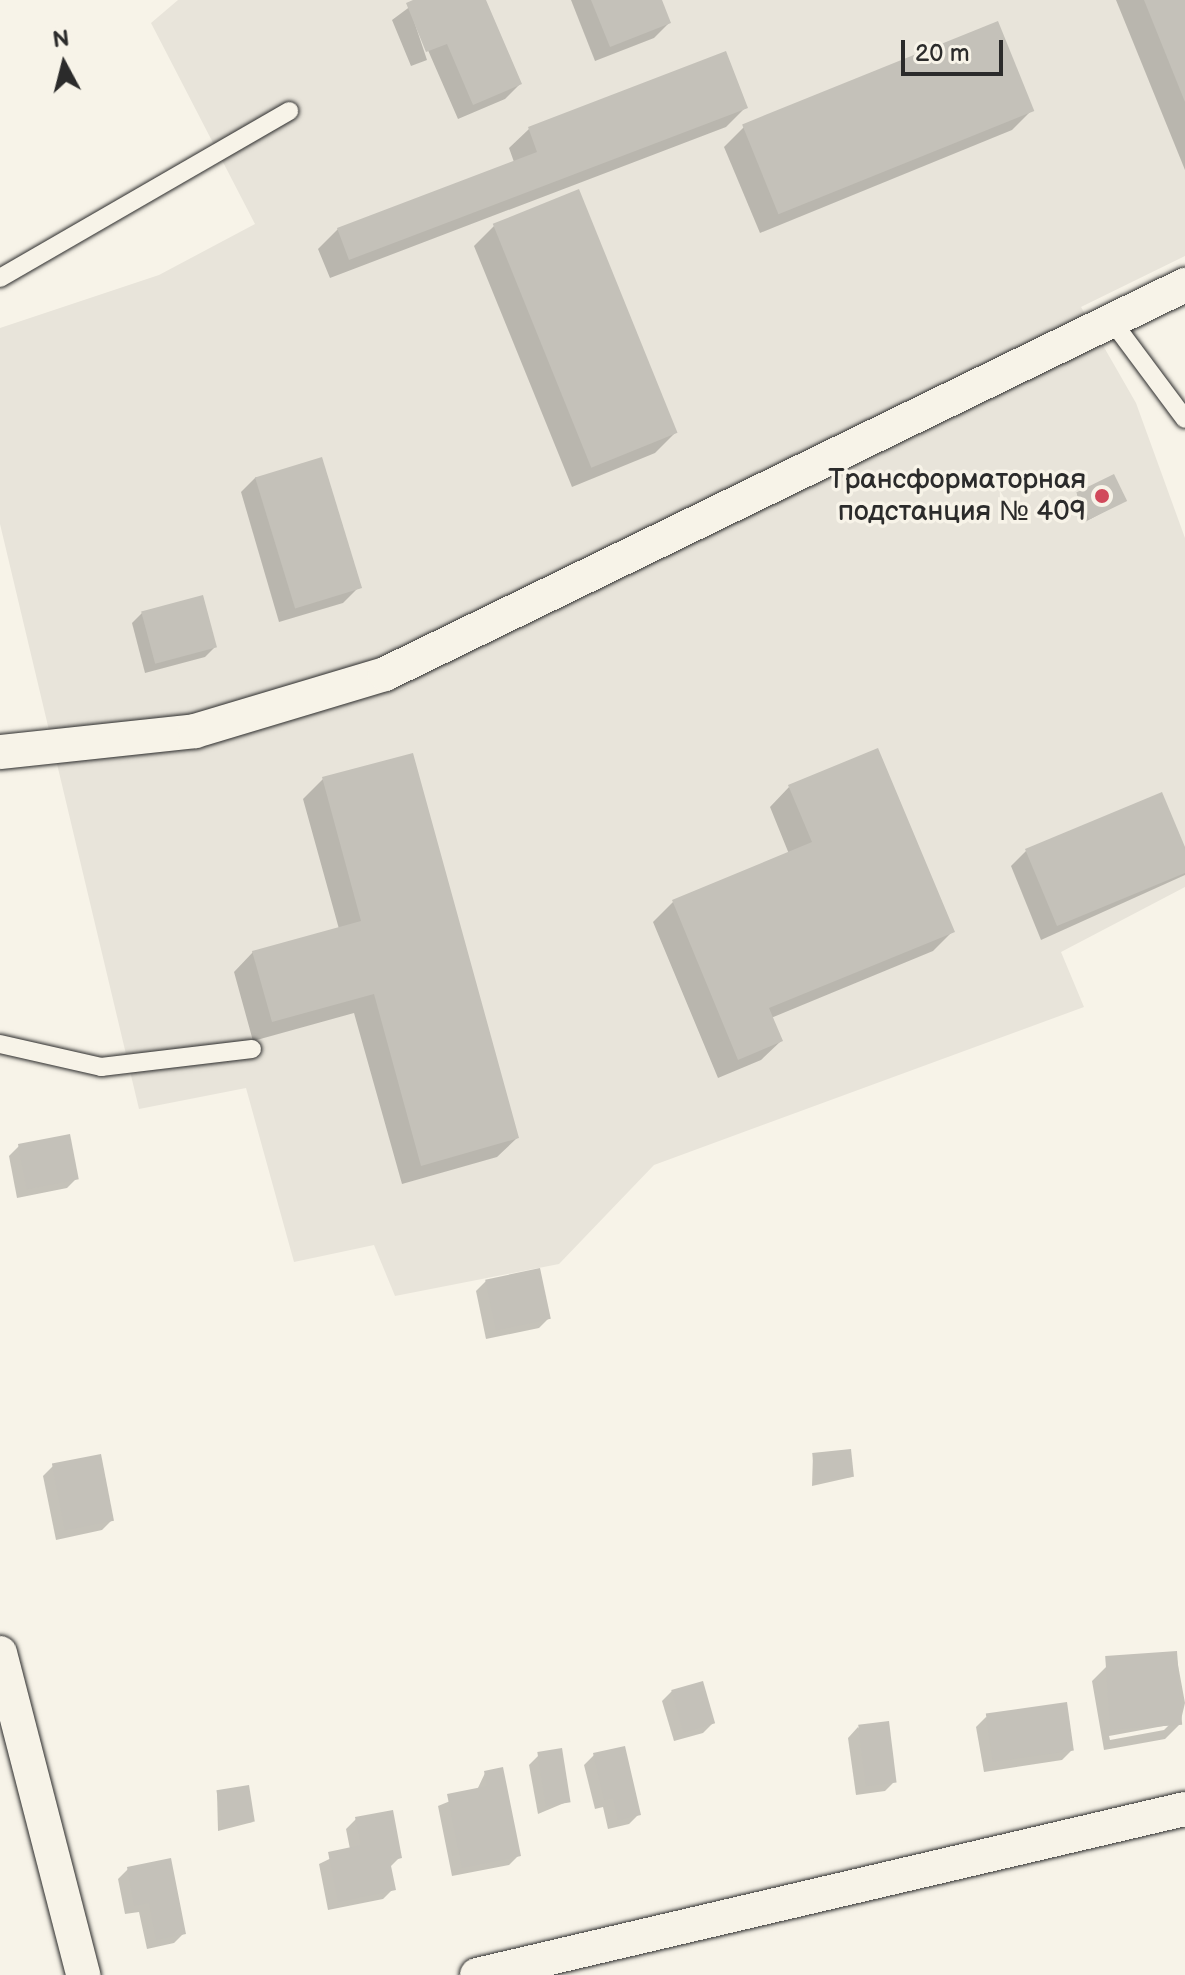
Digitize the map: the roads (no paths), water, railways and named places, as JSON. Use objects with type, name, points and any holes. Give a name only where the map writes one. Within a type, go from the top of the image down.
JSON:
[{"type":"street","points":[[0,752],[195,731],[385,674],[1185,285]]},
{"type":"street","points":[[0,1653],[83,1975]]},
{"type":"street","points":[[477,1975],[1185,1809]]},
{"type":"lane","points":[[0,278],[289,111]]},
{"type":"lane","points":[[1112,321],[1185,419]]},
{"type":"lane","points":[[0,1044],[101,1067],[252,1049]]},
{"type":"place","name":"Трансформаторная подстанция № 409","points":[[1102,496]]}]
